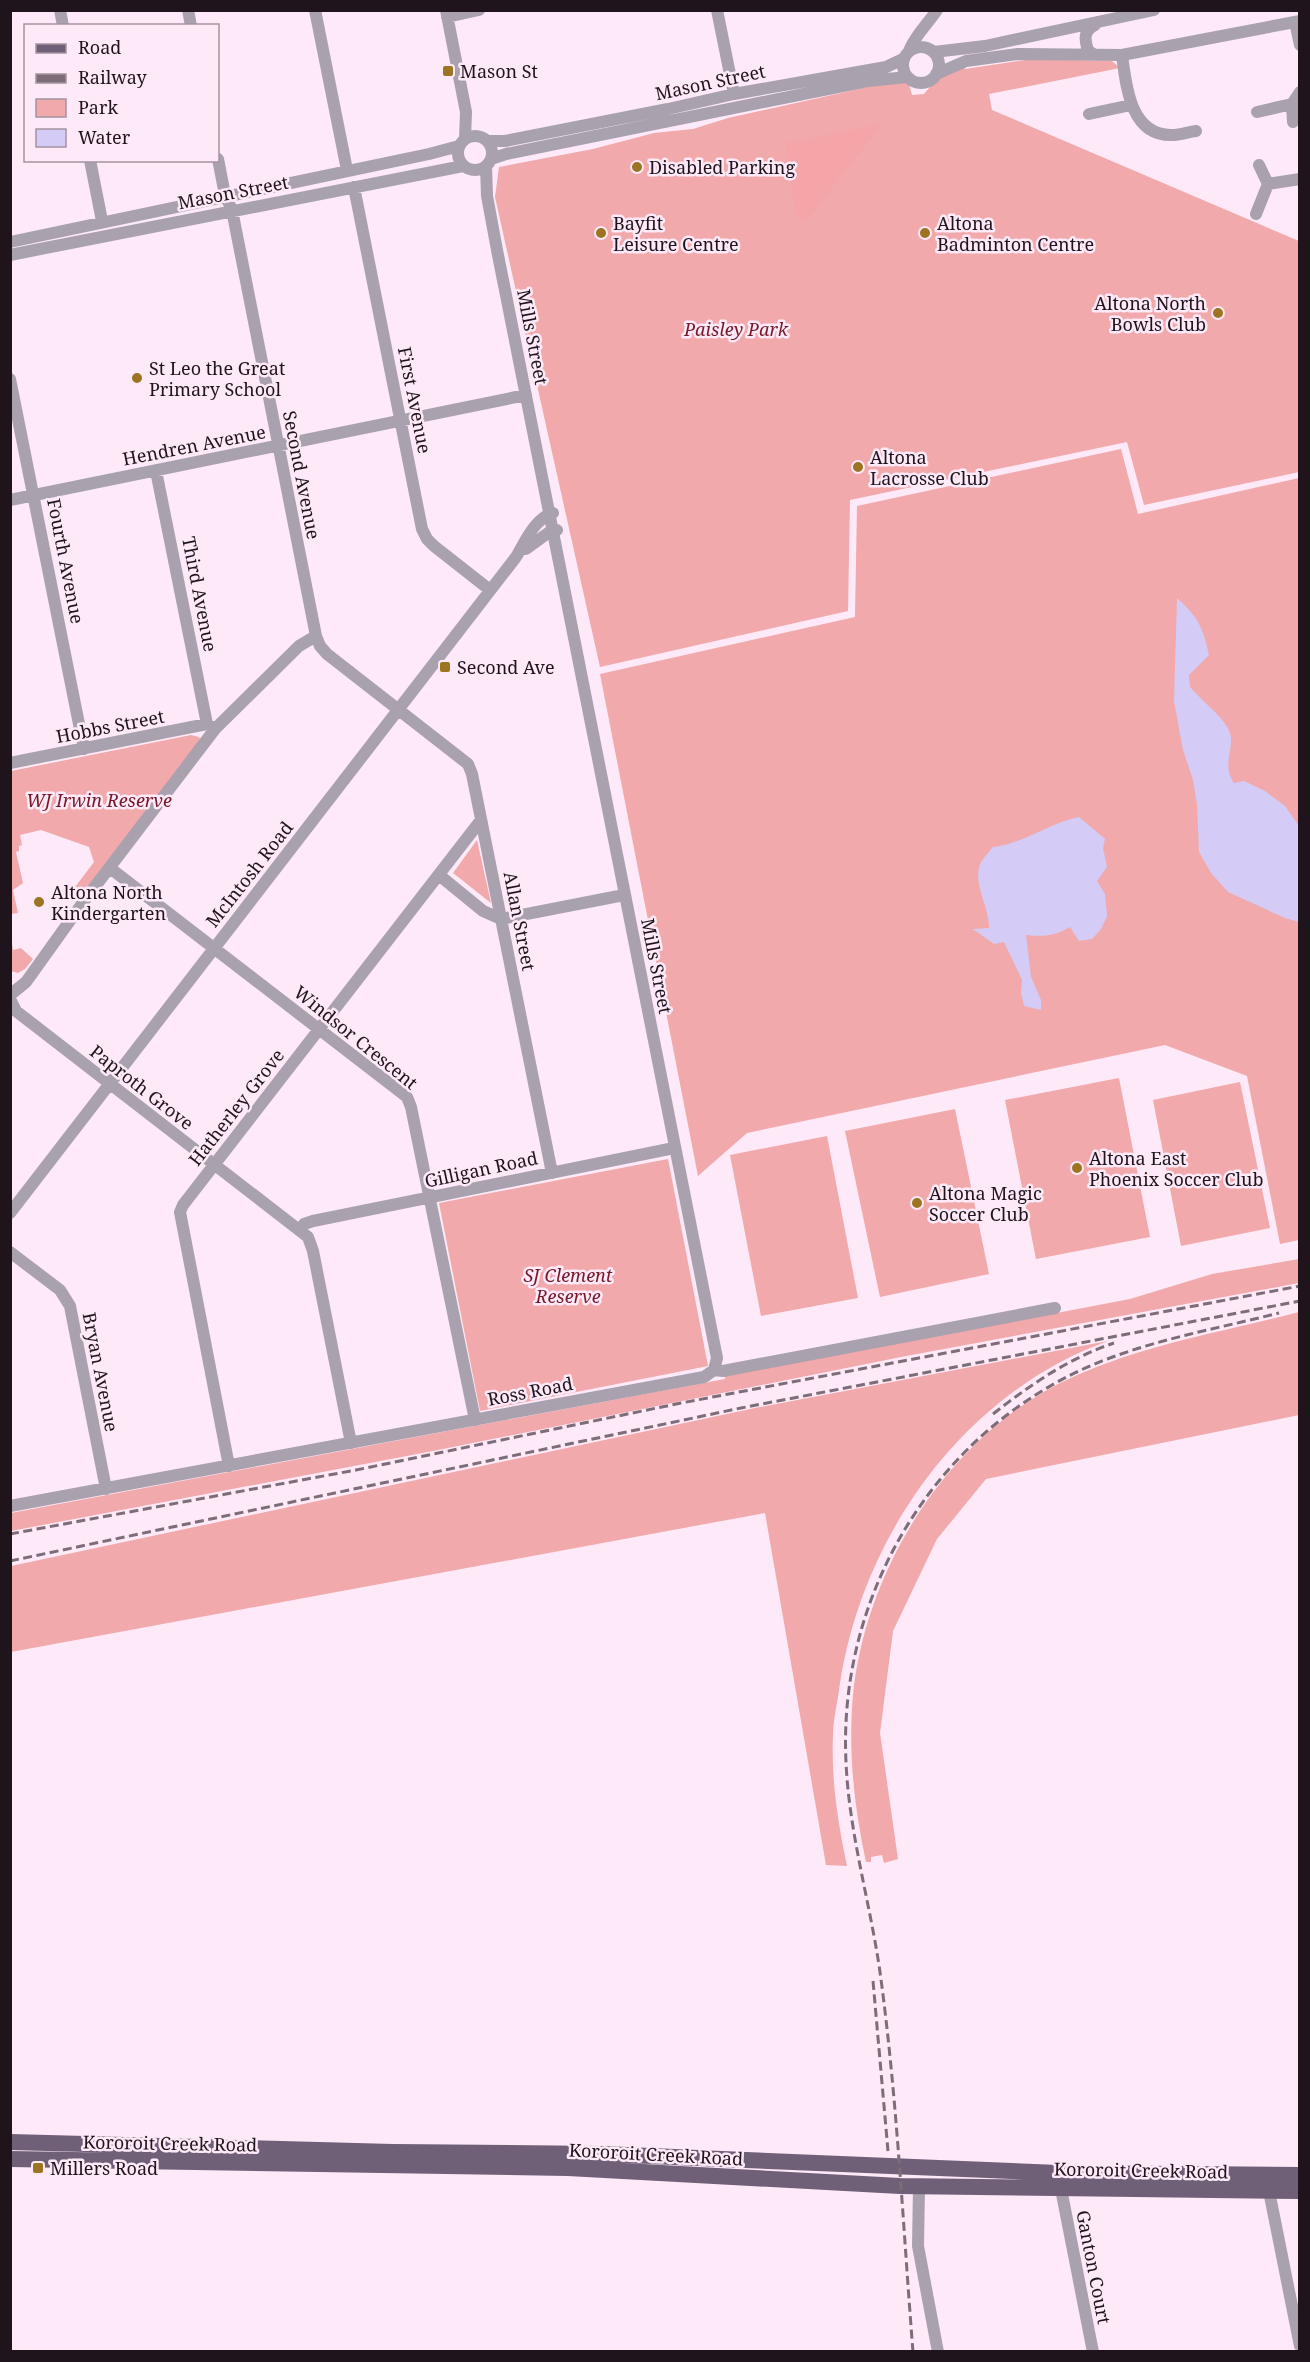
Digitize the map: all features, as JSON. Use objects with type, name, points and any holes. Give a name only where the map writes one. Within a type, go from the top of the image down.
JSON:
[{"type":"main road","name":"Kororoit Creek Road","points":[[10,2142],[225,2155],[568,2168],[919,2187],[1059,2181],[1269,2183],[1299,2191]]},
{"type":"main road","name":"Kororoit Creek Road","points":[[10,2159],[393,2152],[603,2154],[823,2164],[1059,2181]]},
{"type":"main road","points":[[799,2182],[800,2163]]},
{"type":"main road","points":[[822,2183],[823,2164]]},
{"type":"main road","name":"Kororoit Creek Road","points":[[1269,2183],[1299,2175]]},
{"type":"street","points":[[315,10],[347,170]]},
{"type":"street","points":[[466,112],[492,150],[489,163],[477,170],[467,168],[458,156],[466,112],[447,14],[479,10]]},
{"type":"street","points":[[717,10],[734,94]]},
{"type":"street","points":[[922,31],[939,65],[931,80],[923,83],[915,82],[907,76],[903,68],[915,36],[922,31],[937,10]]},
{"type":"street","points":[[906,55],[921,46],[932,51],[984,46],[1154,10]]},
{"type":"street","points":[[936,74],[966,61],[1018,54],[1122,55],[1297,22],[1299,45]]},
{"type":"street","points":[[1094,55],[1088,50],[1085,35],[1087,30],[1098,23]]},
{"type":"street","name":"Mason Street","points":[[484,139],[505,141],[734,94],[886,67],[906,55]]},
{"type":"street","points":[[1122,55],[1131,105],[1140,122],[1160,134],[1172,135],[1196,131]]},
{"type":"street","name":"Mason Street","points":[[489,163],[506,154],[868,81],[907,76]]},
{"type":"street","points":[[1293,122],[1292,104],[1299,92]]},
{"type":"street","points":[[1257,112],[1292,104]]},
{"type":"street","points":[[1089,114],[1131,105]]},
{"type":"street","points":[[668,109],[671,122]]},
{"type":"street","points":[[462,142],[484,139]]},
{"type":"street","name":"Mason Street","points":[[10,242],[225,195],[429,154],[462,142]]},
{"type":"street","points":[[90,162],[102,221]]},
{"type":"street","points":[[219,162],[225,195]]},
{"type":"street","name":"Mills Street","points":[[489,163],[488,196],[717,1358],[714,1370]]},
{"type":"street","points":[[1256,214],[1268,184],[1259,165]]},
{"type":"street","name":"Mason Street","points":[[10,255],[232,210],[467,168]]},
{"type":"street","name":"Mills Street","points":[[467,168],[488,196]]},
{"type":"street","points":[[1268,184],[1299,179]]},
{"type":"street","name":"First Avenue","points":[[354,187],[423,529],[427,539],[490,590]]},
{"type":"street","name":"Second Avenue","points":[[225,195],[232,210],[316,636],[320,646],[327,654],[399,710]]},
{"type":"street","name":"Fourth Avenue","points":[[10,380],[84,749]]},
{"type":"street","name":"Hendren Avenue","points":[[10,500],[526,395]]},
{"type":"street","name":"Third Avenue","points":[[156,471],[211,726]]},
{"type":"street","name":"McIntosh Road","points":[[10,1213],[516,557],[535,526],[551,514]]},
{"type":"street","name":"McIntosh Road","points":[[516,557],[537,540],[554,531]]},
{"type":"street","points":[[13,1014],[10,997],[26,982],[211,726],[299,646],[316,636]]},
{"type":"street","name":"Allan Street","points":[[399,710],[468,764],[472,774],[552,1173]]},
{"type":"street","name":"Hobbs Street","points":[[10,763],[211,726]]},
{"type":"street","name":"Hatherley Grove","points":[[229,1466],[179,1218],[183,1205],[481,820]]},
{"type":"street","name":"Windsor Crescent","points":[[110,868],[407,1097],[411,1107],[475,1420]]},
{"type":"street","points":[[439,875],[483,910],[501,919],[624,895]]},
{"type":"street","name":"Paproth Grove","points":[[13,1014],[110,1084],[308,1237],[313,1251],[351,1443]]},
{"type":"street","name":"Gilligan Road","points":[[299,1230],[304,1224],[313,1221],[674,1148]]},
{"type":"street","name":"Bryan Avenue","points":[[10,1252],[60,1290],[70,1306],[106,1489]]},
{"type":"street","name":"Ross Road","points":[[10,1506],[704,1377],[714,1370],[735,1369],[1055,1308]]},
{"type":"street","name":"Ganton Court","points":[[1059,2181],[1093,2352]]},
{"type":"street","points":[[1269,2183],[1299,2346]]},
{"type":"street","points":[[919,2187],[918,2246],[938,2352]]},
{"type":"green space","name":"Paisley Park","points":[[1032,59],[1112,61],[1120,68],[989,94],[992,110],[1299,241],[1299,472],[1144,505],[1127,442],[850,500],[848,611],[600,667],[495,197],[499,167],[593,149],[654,133],[693,129],[728,118],[868,87],[868,84],[904,81],[909,84],[912,95],[924,94],[939,76],[964,64],[965,69]]},
{"type":"green space","points":[[1121,449],[1138,514],[1299,478],[1299,1240],[1280,1244],[1247,1076],[1165,1045],[747,1133],[698,1176],[600,674],[855,617],[857,506]]},
{"type":"green space","name":"WJ Irwin Reserve","points":[[191,735],[199,737],[201,741],[81,896],[72,891],[94,862],[89,847],[41,830],[20,835],[22,845],[16,852],[23,883],[13,890],[18,913],[11,914],[11,771]]},
{"type":"green space","points":[[477,840],[491,903],[453,873]]},
{"type":"green space","points":[[11,936],[13,950],[21,948],[33,959],[25,969],[18,973],[11,971]]},
{"type":"green space","name":"Altona East Phoenix Soccer Club","points":[[1119,1078],[1150,1237],[1036,1259],[1005,1100]]},
{"type":"green space","points":[[1240,1082],[1270,1228],[1181,1246],[1153,1100]]},
{"type":"green space","name":"Altona Magic Soccer Club","points":[[955,1109],[989,1274],[880,1297],[845,1131]]},
{"type":"green space","points":[[827,1136],[858,1298],[761,1316],[730,1155]]},
{"type":"green space","name":"SJ Clement Reserve","points":[[668,1159],[708,1366],[480,1411],[439,1203]]},
{"type":"green space","points":[[1299,1259],[1299,1283],[901,1357],[433,1451],[11,1531],[11,1513],[725,1379],[725,1376],[1130,1299],[1212,1274]]},
{"type":"green space","points":[[1299,1312],[1299,1415],[986,1479],[937,1539],[893,1631],[880,1733],[898,1859],[884,1863],[882,1855],[871,1857],[871,1862],[866,1862],[855,1800],[851,1737],[853,1695],[861,1646],[876,1598],[896,1551],[922,1508],[954,1467],[989,1431],[1029,1401],[1073,1377],[1157,1347]]},
{"type":"green space","points":[[1108,1341],[1055,1365],[1007,1397],[964,1435],[926,1479],[895,1527],[869,1579],[851,1634],[833,1730],[834,1785],[847,1866],[826,1865],[765,1513],[11,1652],[11,1566],[755,1408]]},
{"type":"shaded area","points":[[882,124],[805,223],[796,215],[786,143]]},
{"type":"water","points":[[1177,598],[1195,617],[1204,637],[1209,655],[1189,675],[1190,687],[1228,727],[1231,739],[1228,763],[1230,776],[1234,783],[1244,781],[1265,791],[1285,806],[1299,826],[1299,922],[1228,892],[1211,873],[1199,852],[1197,804],[1193,780],[1183,750],[1174,701]]},
{"type":"water","points":[[1079,817],[1105,839],[1103,848],[1107,867],[1097,881],[1105,894],[1107,916],[1101,929],[1092,939],[1079,941],[1070,927],[1048,935],[1026,935],[1031,977],[1041,1000],[1041,1010],[1024,1006],[1021,993],[1022,980],[1004,942],[994,944],[973,929],[989,928],[978,878],[981,862],[993,847],[1015,842]]},
{"type":"railway","points":[[10,1534],[356,1470],[681,1403],[1300,1286]]},
{"type":"railway","points":[[10,1561],[741,1408],[1300,1301]]},
{"type":"railway","points":[[913,2352],[886,2019],[876,1946],[855,1841],[846,1762],[848,1701],[858,1641],[877,1584],[904,1530],[939,1481],[980,1438],[1028,1400],[1081,1370],[1129,1351],[1279,1313]]},
{"type":"railway","points":[[993,1414],[1050,1373],[1081,1356],[1114,1343]]},
{"type":"railway","points":[[873,1981],[888,2151]]},
{"type":"place","name":"Mason St","points":[[448,71]]},
{"type":"place","name":"Disabled Parking","points":[[637,167]]},
{"type":"place","name":"Bayfit Leisure Centre","points":[[601,233]]},
{"type":"place","name":"Altona Badminton Centre","points":[[925,233]]},
{"type":"place","name":"Altona North Bowls Club","points":[[1218,313]]},
{"type":"place","name":"St Leo the Great Primary School","points":[[137,378]]},
{"type":"place","name":"Altona Lacrosse Club","points":[[858,467]]},
{"type":"place","name":"Second Ave","points":[[445,667]]},
{"type":"place","name":"Altona North Kindergarten","points":[[39,902]]},
{"type":"place","name":"Altona East Phoenix Soccer Club","points":[[1077,1168]]},
{"type":"place","name":"Altona Magic Soccer Club","points":[[917,1203]]},
{"type":"place","name":"Millers Road","points":[[38,2168]]}]
